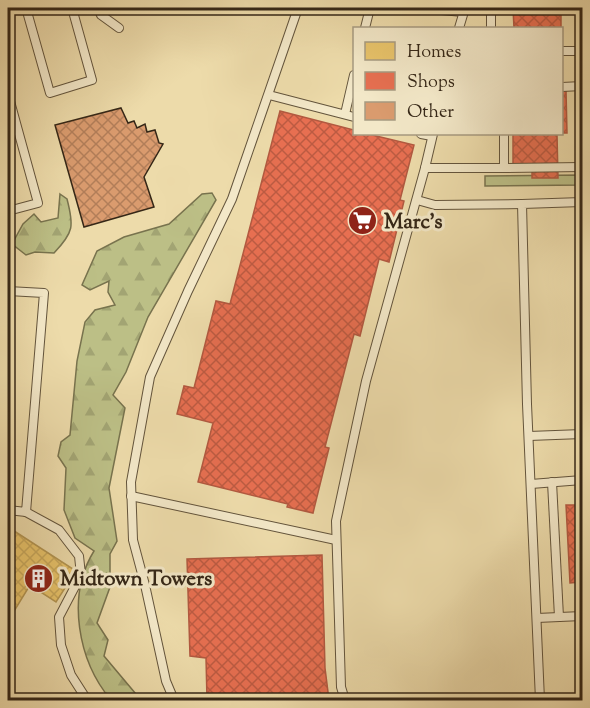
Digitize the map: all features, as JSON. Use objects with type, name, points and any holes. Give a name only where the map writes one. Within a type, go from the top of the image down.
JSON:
[{"type":"lane","points":[[26,8],[50,93],[92,80],[72,8]]},
{"type":"lane","points":[[98,8],[101,15],[118,28]]},
{"type":"lane","points":[[160,8],[180,8]]},
{"type":"lane","points":[[174,700],[166,681],[133,540],[130,482],[150,377],[232,199],[298,8]]},
{"type":"lane","points":[[365,27],[370,8]]},
{"type":"lane","points":[[420,8],[466,9],[459,27]]},
{"type":"lane","points":[[491,8],[491,27]]},
{"type":"lane","points":[[563,51],[582,51]]},
{"type":"lane","points":[[8,52],[10,62],[8,65]]},
{"type":"lane","points":[[268,95],[350,115],[353,85]]},
{"type":"lane","points":[[563,87],[582,86]]},
{"type":"lane","points":[[8,94],[38,202],[8,211]]},
{"type":"lane","points":[[345,700],[341,687],[336,521],[366,381],[433,135]]},
{"type":"lane","points":[[504,135],[504,168]]},
{"type":"lane","points":[[425,168],[582,167]]},
{"type":"lane","points":[[417,200],[435,205],[582,202]]},
{"type":"lane","points":[[522,204],[540,700]]},
{"type":"lane","points":[[8,291],[44,293],[26,512]]},
{"type":"lane","points":[[529,436],[582,434]]},
{"type":"lane","points":[[531,484],[582,480]]},
{"type":"lane","points":[[552,482],[559,617]]},
{"type":"lane","points":[[131,496],[336,540]]},
{"type":"lane","points":[[8,510],[26,512],[59,530],[79,556],[81,574],[59,617],[61,645],[71,675],[87,700]]},
{"type":"lane","points":[[537,618],[582,616]]},
{"type":"green space","points":[[582,175],[582,185],[485,186],[485,176]]},
{"type":"green space","points":[[212,193],[216,200],[148,317],[126,372],[113,395],[125,408],[109,488],[117,541],[110,554],[110,587],[97,623],[108,640],[104,656],[141,700],[111,700],[90,667],[84,648],[78,608],[80,588],[85,569],[94,551],[75,538],[64,510],[66,468],[58,456],[61,442],[70,435],[77,361],[85,322],[95,310],[115,305],[108,292],[109,281],[90,290],[82,285],[97,251],[124,237],[169,224],[202,194]]},
{"type":"green space","points":[[60,194],[67,199],[71,222],[69,234],[54,253],[35,252],[26,255],[12,244],[23,224],[34,214],[41,222],[58,218]]},
{"type":"building: Homes","name":"Midtown Towers","points":[[8,527],[76,571],[56,602],[30,585],[8,621]]},
{"type":"building: Shops","points":[[513,8],[561,8],[561,27],[514,27]]},
{"type":"building: Shops","points":[[563,90],[566,90],[567,133],[563,133]]},
{"type":"building: Shops","points":[[280,111],[353,130],[353,135],[372,135],[414,145],[400,200],[404,201],[389,262],[379,259],[360,336],[354,334],[325,447],[329,448],[313,513],[287,507],[288,504],[198,482],[213,423],[177,414],[184,386],[194,388],[216,301],[230,304]]},
{"type":"building: Shops","points":[[513,135],[557,135],[558,178],[532,178],[532,164],[513,165]]},
{"type":"building: Shops","points":[[582,498],[582,572],[580,572],[576,499]]},
{"type":"building: Shops","points":[[566,505],[576,505],[581,582],[570,583]]},
{"type":"building: Shops","points":[[322,555],[325,668],[329,700],[207,700],[206,658],[190,656],[187,559]]},
{"type":"building: Other","points":[[121,108],[128,123],[134,121],[137,128],[145,124],[147,132],[155,130],[159,143],[163,144],[144,177],[154,207],[84,227],[55,125]]},
{"type":"place","name":"Marc's","points":[[363,221]]},
{"type":"place","name":"Midtown Towers","points":[[39,578]]}]
